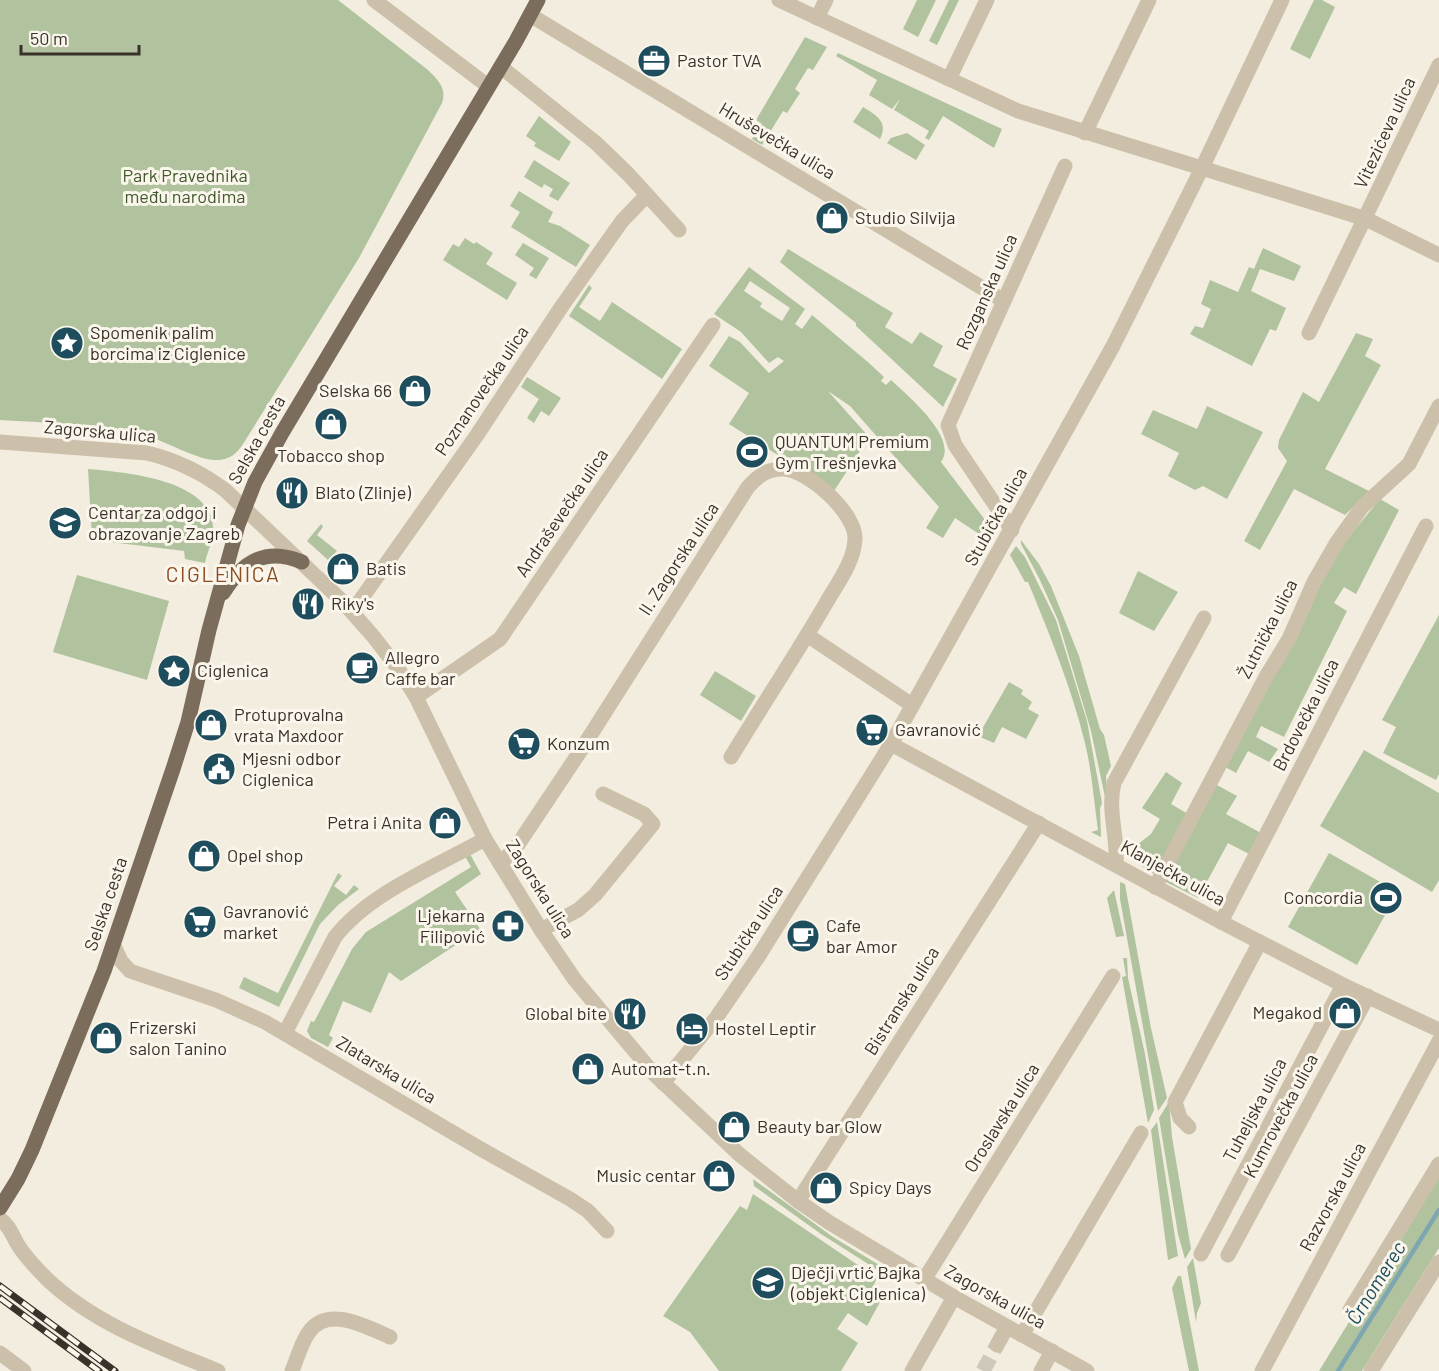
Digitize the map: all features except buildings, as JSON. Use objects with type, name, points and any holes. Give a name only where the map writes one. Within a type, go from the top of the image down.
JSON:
[{"type":"main road","name":"Selska cesta","points":[[1,1216],[39,1133],[113,944],[185,731],[216,603],[244,508],[255,482],[538,0]]},
{"type":"main road","points":[[216,603],[236,575],[256,560],[277,555],[302,562]]},
{"type":"street","points":[[374,0],[488,86]]},
{"type":"street","points":[[779,0],[1023,113],[1366,219],[1439,255]]},
{"type":"street","points":[[817,18],[826,0]]},
{"type":"street","points":[[949,79],[987,0]]},
{"type":"street","points":[[1085,133],[1149,0]]},
{"type":"street","name":"Stubička ulica","points":[[663,1083],[716,1018],[758,957],[891,744],[1113,345],[1202,168],[1282,0]]},
{"type":"street","name":"Hruševečka ulica","points":[[530,15],[1005,301]]},
{"type":"street","name":"Vitezićeva ulica","points":[[1309,333],[1439,65]]},
{"type":"street","points":[[501,66],[596,143],[679,230]]},
{"type":"street","name":"Rozganska ulica","points":[[1012,530],[983,489],[950,434],[948,425],[1065,166]]},
{"type":"street","name":"Poznanovečka ulica","points":[[352,612],[477,435],[622,220],[647,195]]},
{"type":"street","name":"Andraševečka ulica","points":[[416,697],[500,639],[713,324]]},
{"type":"street","name":"Žutnička ulica","points":[[1155,886],[1267,675],[1289,639],[1314,582],[1337,542],[1362,507],[1409,464],[1439,406]]},
{"type":"street","name":"Zagorska ulica","points":[[0,442],[136,452],[158,456],[205,475],[244,508],[352,612],[397,667],[416,697],[485,839],[542,930],[575,980],[663,1083],[740,1155],[798,1201],[852,1237],[924,1280],[1087,1371]]},
{"type":"street","name":"II. Zagorska ulica","points":[[500,864],[517,846],[581,750],[748,487],[758,477],[775,470],[786,469],[800,475],[832,498],[848,516],[855,536],[854,549],[849,563],[807,635],[731,757]]},
{"type":"street","name":"Brdovečka ulica","points":[[1221,922],[1426,526]]},
{"type":"street","points":[[1116,864],[1118,846],[1111,806],[1114,783],[1204,618]]},
{"type":"street","points":[[807,635],[912,705]]},
{"type":"street","name":"Klanječka ulica","points":[[891,744],[1221,922],[1344,985],[1439,1030]]},
{"type":"street","points":[[542,930],[578,910],[596,895],[652,824],[644,814],[603,794]]},
{"type":"street","name":"Bistranska ulica","points":[[798,1201],[1039,823]]},
{"type":"street","points":[[285,1034],[335,937],[345,925],[374,900],[485,839]]},
{"type":"street","points":[[1189,1127],[1180,1118],[1175,1102],[1260,942]]},
{"type":"street","points":[[113,944],[121,961],[130,972]]},
{"type":"street","points":[[100,981],[115,974],[130,972]]},
{"type":"street","name":"Zlatarska ulica","points":[[130,972],[233,1007],[285,1034],[479,1148],[570,1198],[588,1211],[607,1231]]},
{"type":"street","name":"Oroslavska ulica","points":[[924,1280],[1113,976]]},
{"type":"street","name":"Tuheljska ulica","points":[[1201,1254],[1344,985]]},
{"type":"street","name":"Kumrovečka ulica","points":[[1228,1255],[1368,996]]},
{"type":"street","name":"Razvorska ulica","points":[[1262,1371],[1439,1041]]},
{"type":"street","points":[[1022,1335],[1141,1132]]},
{"type":"street","points":[[1350,1310],[1439,1164]]},
{"type":"street","points":[[1,1216],[18,1245],[35,1267],[50,1282],[95,1316],[218,1371]]},
{"type":"street","points":[[1371,1371],[1439,1262]]},
{"type":"street","points":[[912,1371],[954,1297]]},
{"type":"street","points":[[292,1371],[309,1331],[322,1322],[337,1318],[361,1324],[390,1337]]},
{"type":"street","points":[[997,1345],[1007,1327]]},
{"type":"street","points":[[1041,1371],[1052,1351]]},
{"type":"street","points":[[0,1353],[24,1371]]},
{"type":"green space","name":"Park Pravednika među narodima","points":[[0,0],[338,0],[428,70],[441,85],[442,103],[359,258],[243,444],[236,453],[229,457],[222,460],[208,459],[130,430],[0,420]]},
{"type":"green space","points":[[917,0],[936,0],[918,37],[903,29]]},
{"type":"green space","points":[[949,0],[959,0],[937,45],[929,41]]},
{"type":"green space","points":[[1314,0],[1322,0],[1335,7],[1310,59],[1290,49]]},
{"type":"green space","points":[[805,37],[827,47],[813,70],[808,68],[795,89],[800,93],[787,113],[783,111],[762,145],[752,139],[762,124],[756,120]]},
{"type":"green space","points":[[838,53],[1002,129],[994,148],[943,116],[929,140],[925,138],[929,131],[894,110],[900,99],[892,109],[869,95],[877,80],[836,56]]},
{"type":"green space","points":[[863,107],[880,120],[883,128],[880,139],[853,122]]},
{"type":"green space","points":[[539,116],[571,142],[559,161],[534,146],[536,143],[526,136]]},
{"type":"green space","points":[[907,133],[925,145],[916,160],[887,143],[891,138]]},
{"type":"green space","points":[[534,160],[570,183],[558,201],[549,196],[553,189],[544,184],[542,188],[524,177]]},
{"type":"green space","points":[[519,191],[553,212],[548,222],[560,226],[590,245],[576,267],[511,227],[520,212],[510,206]]},
{"type":"green space","points":[[465,238],[493,253],[486,264],[517,283],[507,300],[443,260],[453,244],[459,247]]},
{"type":"green space","points":[[523,243],[549,258],[536,279],[529,275],[534,268],[515,255]]},
{"type":"green space","points":[[1263,248],[1301,266],[1294,281],[1260,269],[1251,291],[1286,308],[1276,331],[1270,329],[1252,366],[1190,334],[1195,326],[1203,328],[1211,309],[1201,304],[1210,280],[1238,292],[1249,267],[1254,269]]},
{"type":"green space","points":[[788,249],[893,313],[885,327],[912,344],[920,332],[943,346],[933,366],[957,379],[943,407],[856,326],[856,323],[780,262]]},
{"type":"green space","points":[[749,267],[805,309],[795,324],[802,329],[812,315],[884,377],[881,381],[886,385],[891,380],[919,406],[937,429],[943,441],[945,452],[941,462],[995,533],[988,540],[955,518],[943,538],[926,528],[939,507],[850,406],[828,391],[869,437],[834,491],[729,424],[749,393],[709,366],[729,336],[740,342],[769,373],[784,361],[778,357],[769,363],[741,332],[714,314]],"holes":[[[750,281],[790,308],[782,321],[760,307],[762,303],[744,291]]]},
{"type":"green space","points":[[589,285],[592,288],[579,307],[600,321],[612,302],[682,349],[662,379],[569,316]]},
{"type":"green space","points":[[1356,333],[1373,339],[1365,356],[1381,365],[1325,469],[1369,491],[1345,515],[1294,489],[1260,550],[1244,541],[1287,461],[1278,448],[1279,440],[1303,392],[1319,402]]},
{"type":"green space","points":[[527,377],[561,398],[549,416],[541,411],[534,423],[527,418],[539,399],[521,387]]},
{"type":"green space","points":[[1207,406],[1263,432],[1227,499],[1203,486],[1195,490],[1168,476],[1179,453],[1141,434],[1153,410],[1197,429]]},
{"type":"green space","points":[[88,469],[163,481],[182,488],[198,498],[208,511],[213,527],[205,563],[185,559],[184,551],[102,541],[92,537]]},
{"type":"green space","points":[[1380,499],[1399,510],[1356,594],[1344,587],[1334,603],[1347,611],[1284,737],[1261,726],[1256,737],[1278,749],[1269,762],[1248,751],[1236,773],[1225,767],[1321,579],[1342,545]]},
{"type":"green space","points":[[321,524],[323,527],[317,535],[337,551],[328,560],[307,541]]},
{"type":"green space","points":[[1021,540],[1039,564],[1051,586],[1079,656],[1100,729],[1104,735],[1111,766],[1106,776],[1107,793],[1105,797],[1091,731],[1058,620]]},
{"type":"green space","points":[[1016,546],[1025,557],[1056,620],[1087,721],[1102,803],[1100,808],[1101,837],[1091,832],[1098,830],[1085,743],[1074,702],[1028,582],[1025,582],[1010,555]]},
{"type":"green space","points":[[1138,571],[1178,592],[1154,631],[1119,613]]},
{"type":"green space","points":[[77,575],[169,601],[147,680],[53,652]]},
{"type":"green space","points":[[1439,615],[1439,774],[1436,780],[1383,753],[1396,727],[1382,720]]},
{"type":"green space","points":[[715,671],[756,696],[741,721],[700,695]]},
{"type":"green space","points":[[1009,682],[1023,690],[1021,694],[1032,702],[1028,709],[1039,715],[1026,739],[1002,727],[994,743],[978,736]]},
{"type":"green space","points":[[1364,750],[1439,793],[1439,880],[1432,892],[1320,826]]},
{"type":"green space","points":[[1166,772],[1182,783],[1171,804],[1188,814],[1156,875],[1124,855],[1151,834],[1160,819],[1142,808]]},
{"type":"green space","points":[[1215,784],[1237,796],[1226,814],[1261,833],[1249,854],[1228,843],[1198,898],[1164,881]]},
{"type":"green space","points":[[1329,853],[1398,892],[1357,965],[1288,927]]},
{"type":"green space","points":[[470,854],[481,874],[455,892],[480,929],[401,981],[389,972],[371,1013],[343,1001],[329,1035],[333,1038],[328,1047],[311,1038],[307,1031],[311,1021],[314,1022],[352,949],[366,932],[471,867],[465,856]]},
{"type":"green space","points":[[338,873],[342,876],[334,886],[346,895],[354,885],[359,889],[338,905],[320,924],[279,1007],[239,988],[244,977],[278,993]]},
{"type":"green space","points":[[122,874],[101,934],[95,926],[112,881]]},
{"type":"green space","points":[[1120,882],[1125,884],[1151,1028],[1167,1098],[1158,1111],[1120,899]]},
{"type":"green space","points":[[1114,890],[1124,936],[1116,937],[1107,898]]},
{"type":"green space","points":[[1123,958],[1127,958],[1128,978],[1145,1054],[1154,1110],[1148,1123],[1122,977],[1126,976]]},
{"type":"green space","points":[[1169,1102],[1172,1137],[1191,1249],[1185,1259],[1178,1234],[1159,1118]]},
{"type":"green space","points":[[1157,1122],[1178,1256],[1168,1260],[1151,1130]]},
{"type":"green space","points":[[1439,1175],[1439,1248],[1362,1371],[1319,1371]]},
{"type":"green space","points":[[753,1179],[833,1237],[894,1274],[887,1276],[821,1234],[754,1186]]},
{"type":"green space","name":"Dječji vrtić Bajka (objekt Ciglenica)","points":[[753,1194],[877,1278],[869,1295],[880,1302],[867,1326],[848,1313],[837,1329],[858,1343],[841,1371],[719,1371],[690,1332],[663,1316],[740,1206],[747,1210]]},
{"type":"green space","points":[[1193,1258],[1201,1303],[1196,1322],[1187,1267]]},
{"type":"green space","points":[[1178,1276],[1181,1276],[1199,1371],[1189,1371],[1172,1288]]},
{"type":"waterway","name":"Črnomerec","points":[[1338,1371],[1439,1210]]},
{"type":"tunnel","points":[[983,1371],[997,1345]]},
{"type":"railway","points":[[0,1286],[115,1371]]},
{"type":"railway","points":[[0,1298],[99,1371]]},
{"type":"place","name":"Pastor TVA","points":[[654,61]]},
{"type":"place","name":"Studio Silvija","points":[[832,218]]},
{"type":"place","name":"Spomenik palim borcima iz Ciglenice","points":[[67,343]]},
{"type":"place","name":"Selska 66","points":[[415,391]]},
{"type":"place","name":"Tobacco shop","points":[[331,424]]},
{"type":"place","name":"QUANTUM Premium Gym Trešnjevka","points":[[752,452]]},
{"type":"place","name":"Blato (Zlinje)","points":[[292,493]]},
{"type":"place","name":"Centar za odgoj i obrazovanje Zagreb","points":[[65,523]]},
{"type":"place","name":"Batis","points":[[343,569]]},
{"type":"place","name":"Riky's","points":[[308,604]]},
{"type":"place","name":"Allegro Caffe bar","points":[[362,668]]},
{"type":"place","name":"Ciglenica","points":[[174,671]]},
{"type":"place","name":"Protuprovalna vrata Maxdoor","points":[[211,725]]},
{"type":"place","name":"Gavranović","points":[[872,730]]},
{"type":"place","name":"Konzum","points":[[524,744]]},
{"type":"place","name":"Mjesni odbor Ciglenica","points":[[219,769]]},
{"type":"place","name":"Petra i Anita","points":[[445,823]]},
{"type":"place","name":"Opel shop","points":[[204,856]]},
{"type":"place","name":"Concordia","points":[[1386,898]]},
{"type":"place","name":"Gavranović market","points":[[200,922]]},
{"type":"place","name":"Ljekarna Filipović","points":[[508,926]]},
{"type":"place","name":"Cafe bar Amor","points":[[803,936]]},
{"type":"place","name":"Megakod","points":[[1345,1013]]},
{"type":"place","name":"Global bite","points":[[630,1014]]},
{"type":"place","name":"Hostel Leptir","points":[[692,1029]]},
{"type":"place","name":"Frizerski salon Tanino","points":[[106,1038]]},
{"type":"place","name":"Automat-t.n.","points":[[588,1069]]},
{"type":"place","name":"Beauty bar Glow","points":[[734,1127]]},
{"type":"place","name":"Music centar","points":[[719,1176]]},
{"type":"place","name":"Spicy Days","points":[[826,1188]]},
{"type":"place","name":"Dječji vrtić Bajka (objekt Ciglenica)","points":[[768,1283]]},
{"type":"district","name":"CIGLENICA","points":[[223,575]]}]
